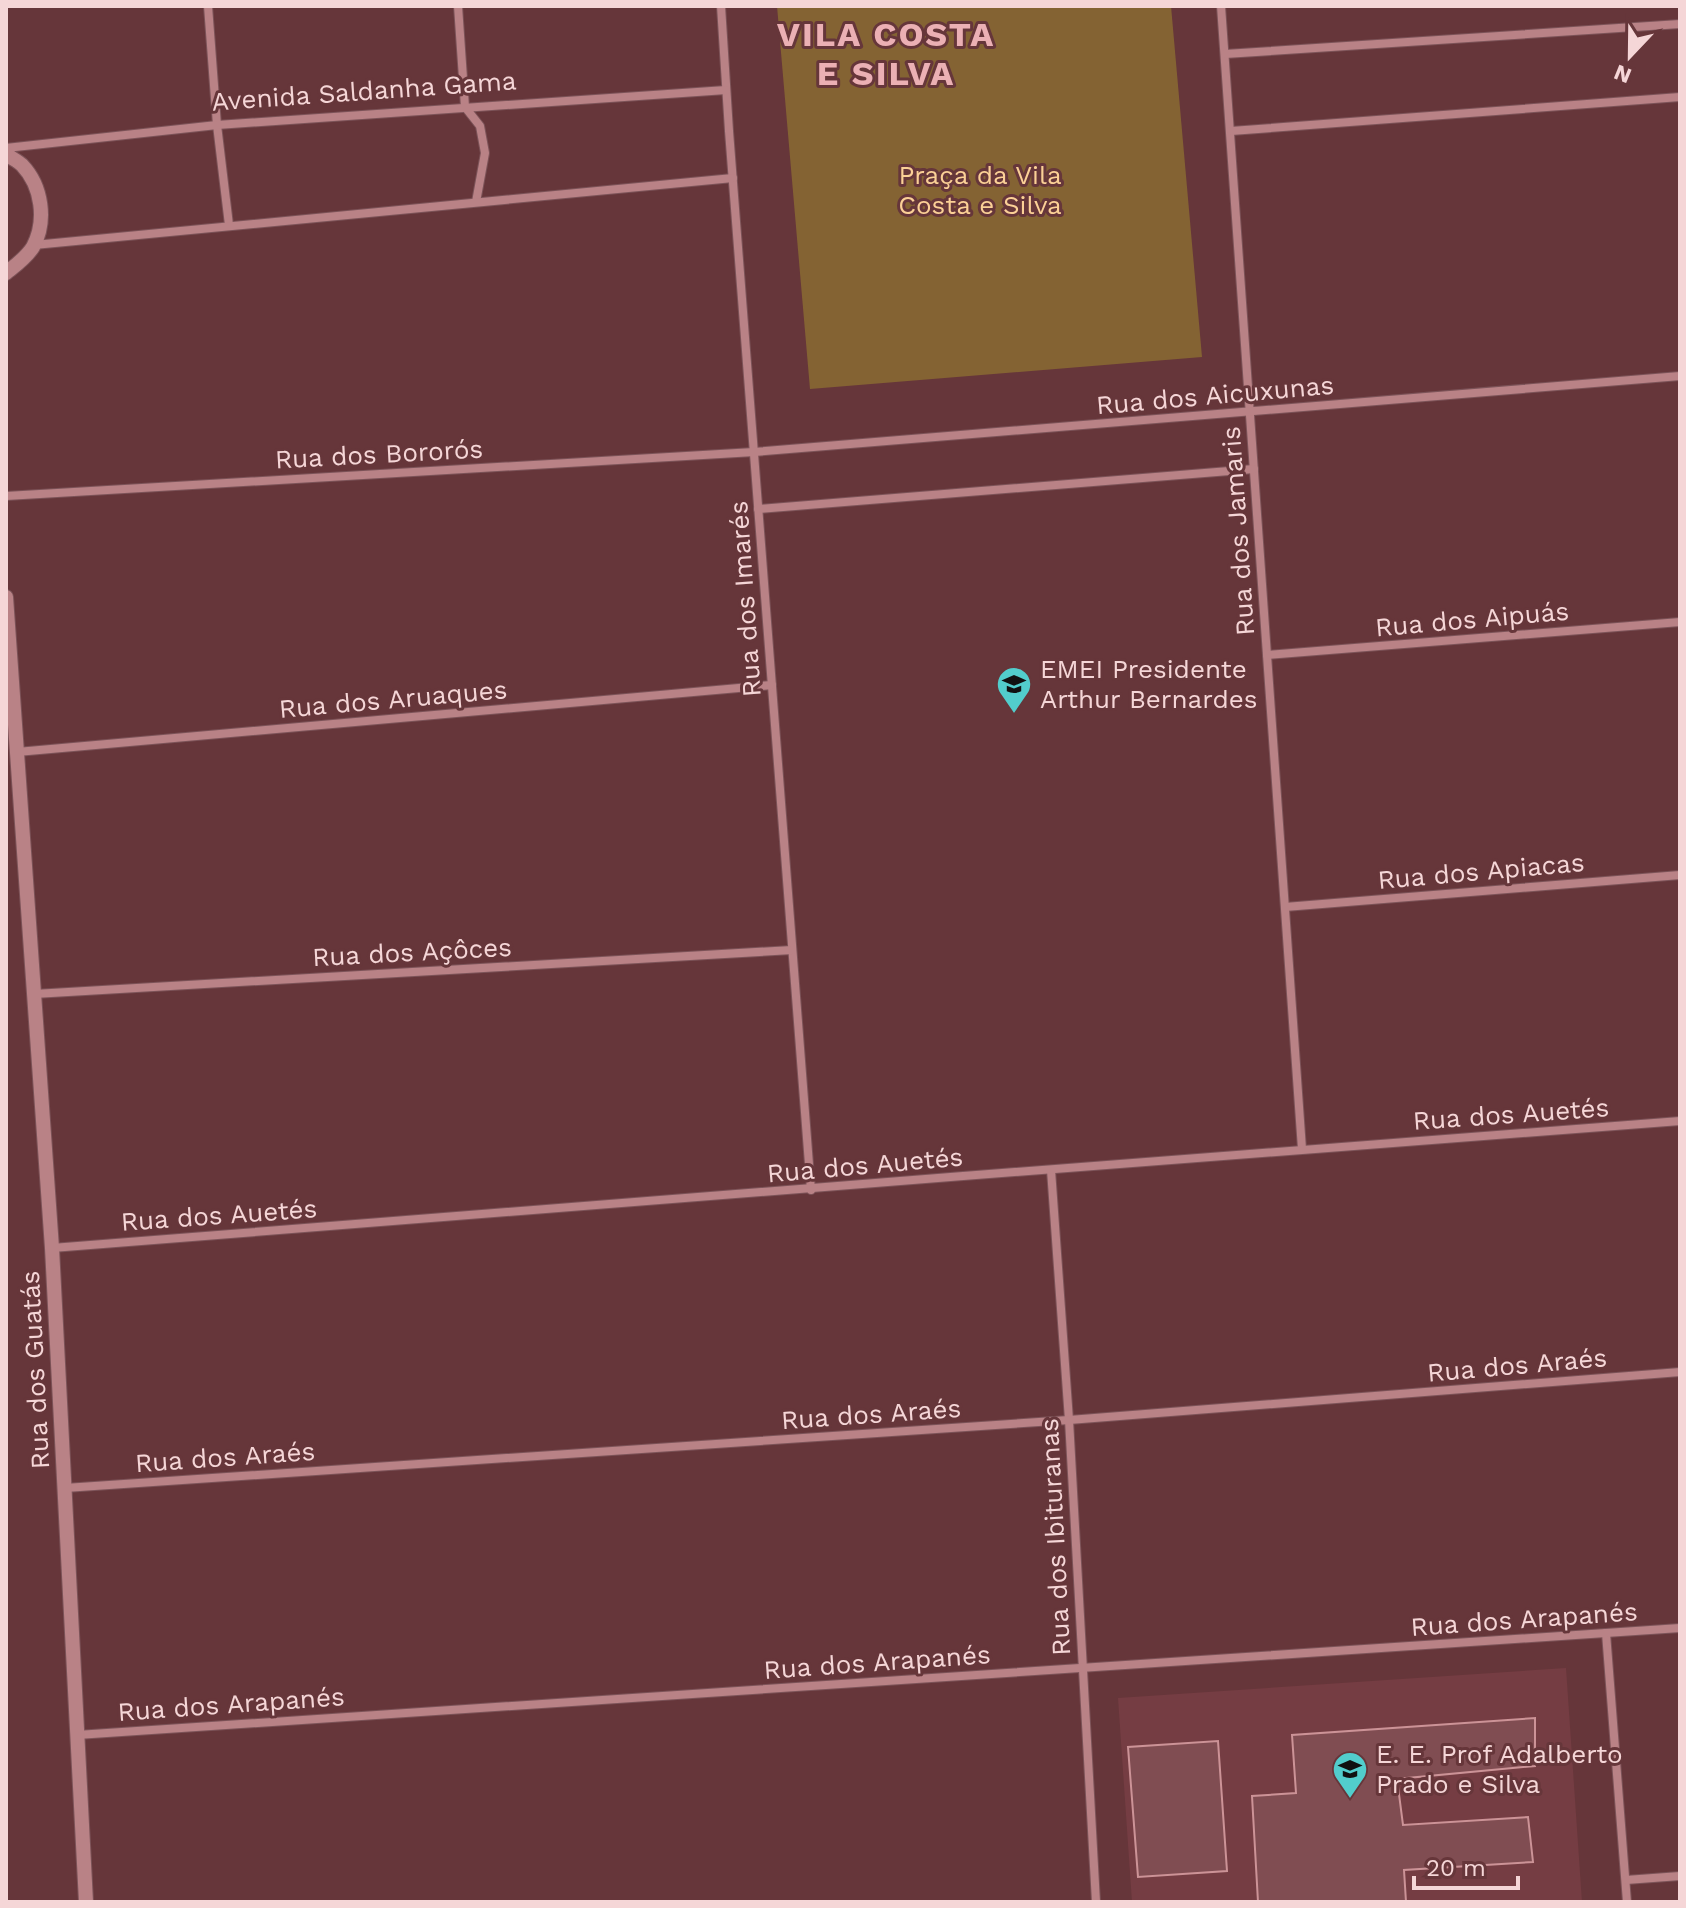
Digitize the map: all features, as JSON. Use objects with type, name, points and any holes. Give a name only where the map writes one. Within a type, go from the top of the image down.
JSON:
[{"type":"street","points":[[208,6],[229,225]]},
{"type":"street","points":[[458,6],[465,107],[480,126],[485,153],[476,202]]},
{"type":"street","name":"Rua dos Imarés","points":[[721,6],[811,1190]]},
{"type":"street","name":"Rua dos Jamaris","points":[[1221,6],[1302,1149]]},
{"type":"street","points":[[1225,54],[1680,24]]},
{"type":"street","name":"Avenida Saldanha Gama","points":[[6,148],[217,125],[726,90]]},
{"type":"street","points":[[1231,131],[1680,97]]},
{"type":"street","points":[[6,154],[22,165],[37,189],[42,218],[34,245],[22,261],[6,274]]},
{"type":"street","points":[[34,245],[733,178]]},
{"type":"street","name":"Rua dos Aicuxunas","points":[[754,452],[1680,376]]},
{"type":"street","name":"Rua dos Bororós","points":[[6,496],[754,452]]},
{"type":"street","points":[[758,509],[1254,469]]},
{"type":"street","name":"Rua dos Guatás","points":[[6,597],[52,1248],[86,1902]]},
{"type":"street","name":"Rua dos Aipuás","points":[[1267,655],[1680,622]]},
{"type":"street","name":"Rua dos Aruaques","points":[[17,752],[772,685]]},
{"type":"street","name":"Rua dos Apiacas","points":[[1285,907],[1680,875]]},
{"type":"street","name":"Rua dos Açôces","points":[[34,994],[792,950]]},
{"type":"street","name":"Rua dos Auetés","points":[[52,1248],[1680,1121]]},
{"type":"street","name":"Rua dos Ibituranas","points":[[1051,1170],[1069,1420],[1096,1902]]},
{"type":"street","name":"Rua dos Araés","points":[[65,1488],[1069,1420],[1680,1372]]},
{"type":"street","name":"Rua dos Arapanés","points":[[77,1735],[1680,1628]]},
{"type":"street","points":[[1606,1633],[1627,1902]]},
{"type":"street","points":[[1626,1880],[1680,1876]]},
{"type":"shaded area","name":"E. E. Prof Adalberto Prado e Silva","points":[[1566,1668],[1582,1902],[1132,1902],[1118,1698]]},
{"type":"green space","name":"Praça da Vila Costa e Silva","points":[[777,6],[1171,6],[1202,357],[810,389]]},
{"type":"building","points":[[1535,1718],[1535,1766],[1397,1779],[1403,1825],[1528,1817],[1533,1862],[1404,1870],[1406,1902],[1258,1902],[1252,1796],[1296,1793],[1292,1735]]},
{"type":"building","points":[[1218,1741],[1227,1871],[1138,1877],[1128,1747]]},
{"type":"place","name":"EMEI Presidente Arthur Bernardes","points":[[1014,715]]},
{"type":"place","name":"E. E. Prof Adalberto Prado e Silva","points":[[1350,1800]]},
{"type":"district","name":"VILA COSTA E SILVA","points":[[886,54]]}]
